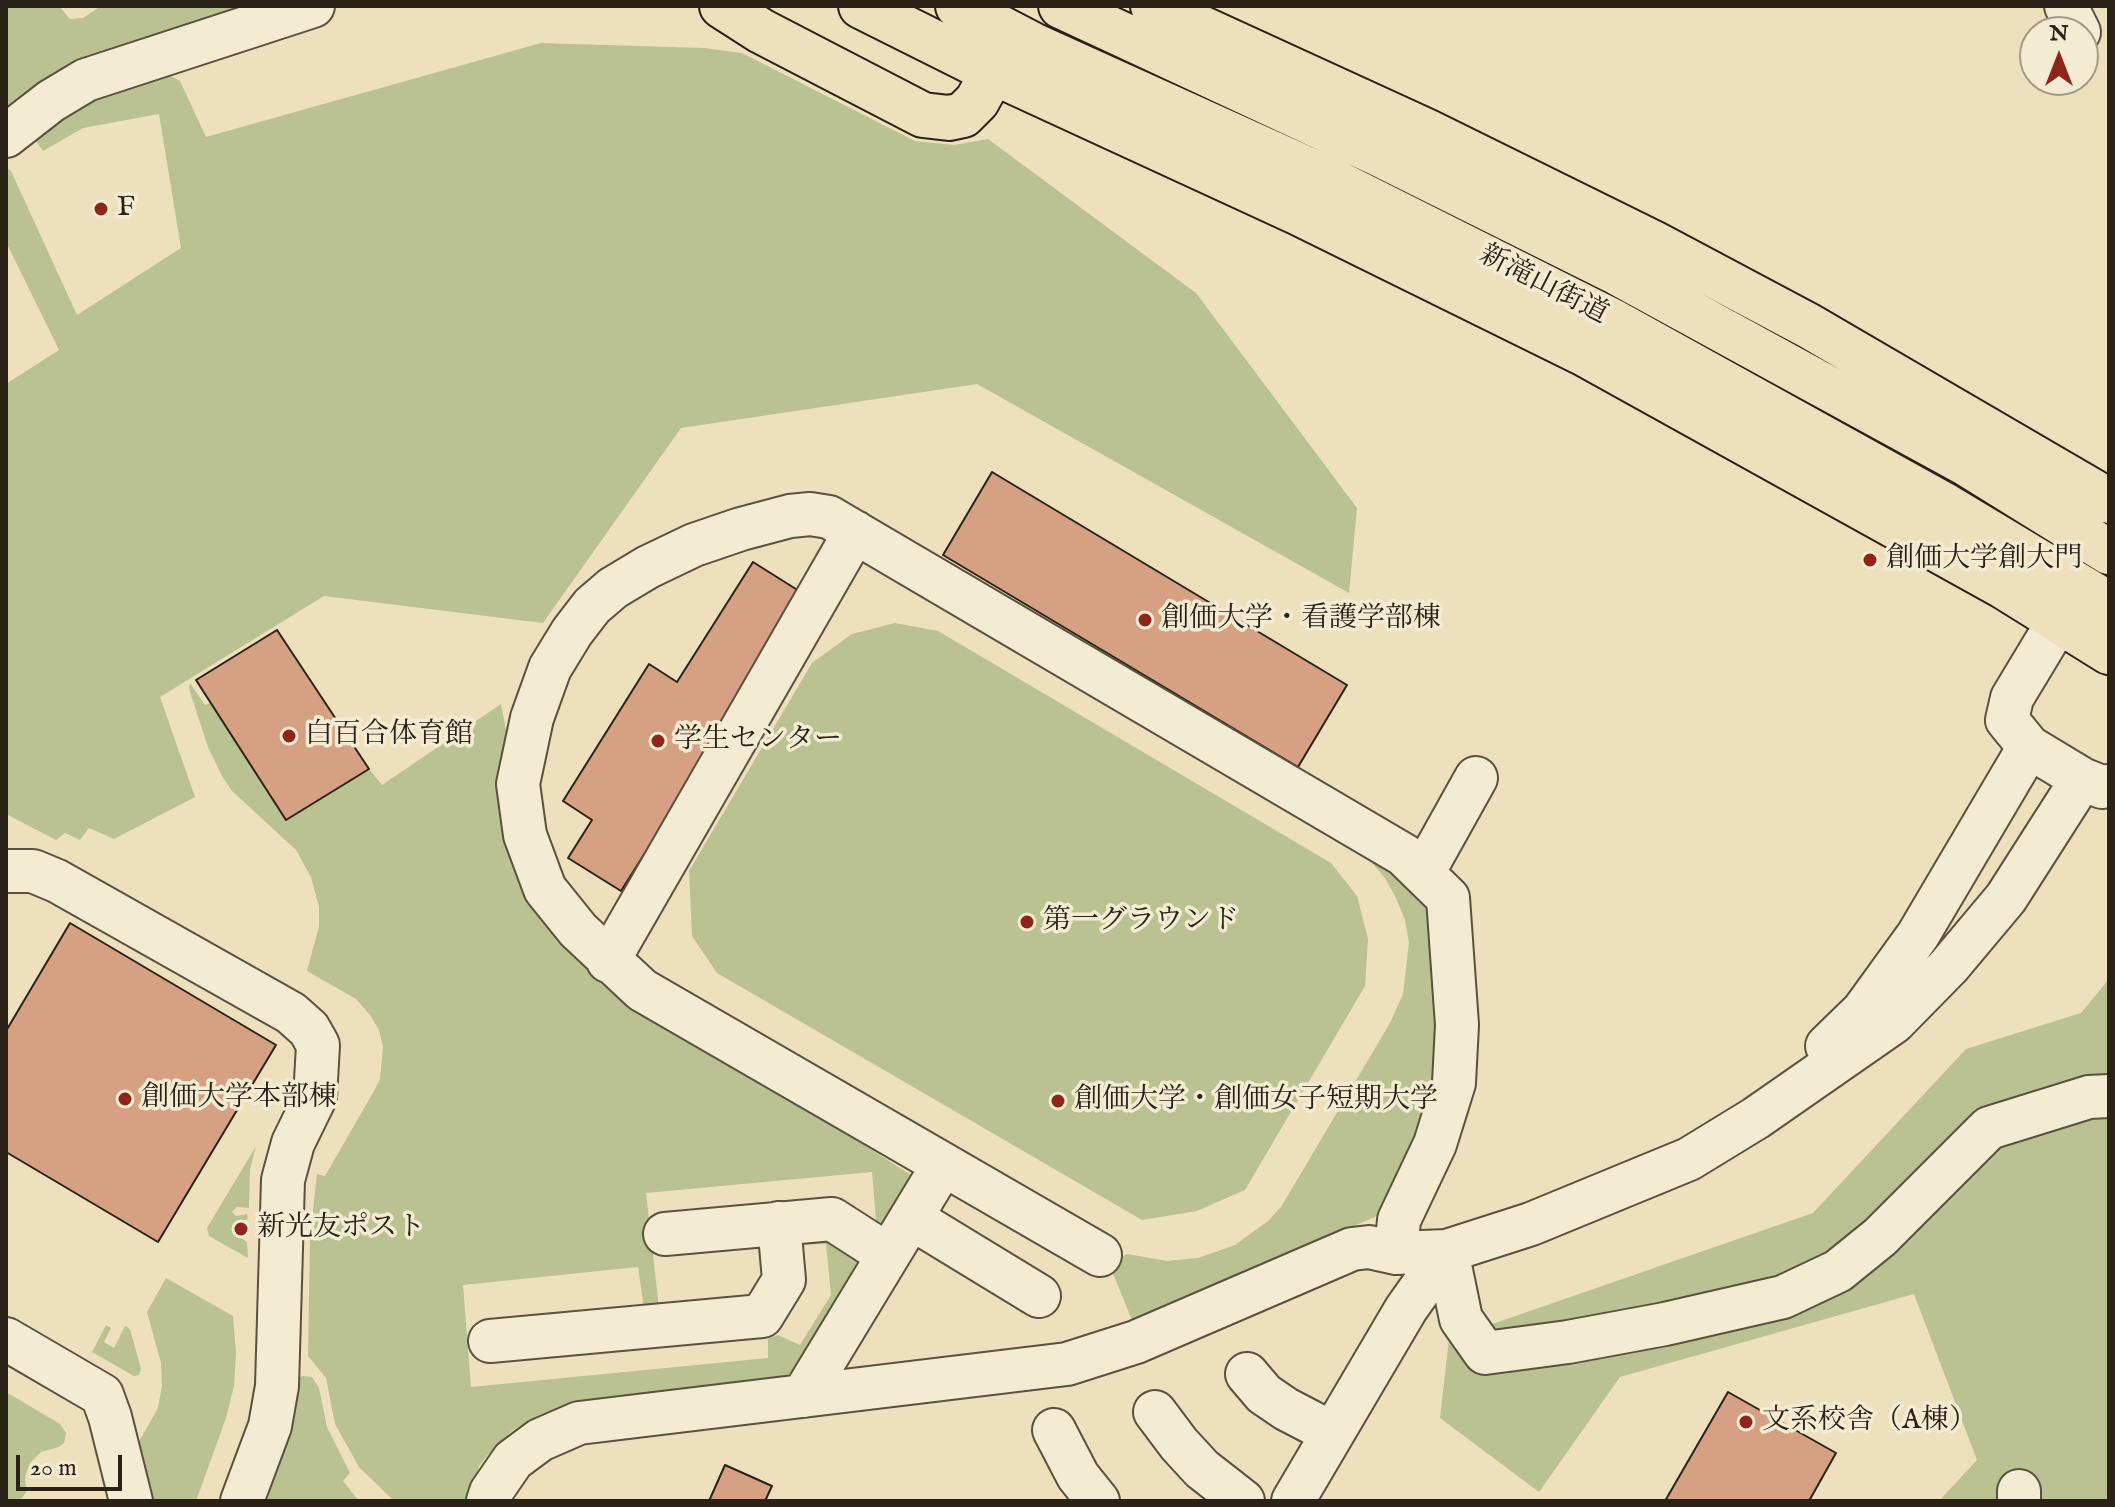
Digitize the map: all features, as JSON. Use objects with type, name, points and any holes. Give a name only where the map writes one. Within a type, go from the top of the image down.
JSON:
[{"type":"main road","points":[[722,6],[761,31],[923,115],[949,118],[963,115],[977,101],[993,72]]},
{"type":"main road","points":[[861,6],[993,72],[1299,213],[1585,354],[1865,509],[2109,652]]},
{"type":"main road","name":"新滝山街道","points":[[958,6],[1035,46],[1329,179],[1601,316],[1946,506],[2109,604]]},
{"type":"main road","name":"新滝山街道","points":[[1061,6],[1390,159],[1614,271],[1967,464],[2109,552]]},
{"type":"main road","points":[[1153,6],[1426,131],[1653,243],[1809,326],[2109,501]]},
{"type":"street","points":[[13,144],[51,101],[86,80],[313,6]]},
{"type":"street","points":[[1100,1255],[642,990],[578,930],[545,889],[525,835],[518,784],[532,718],[550,668],[592,606],[613,588],[694,545],[741,529],[810,514],[829,517],[1404,855],[1448,898],[1457,1025],[1454,1083],[1435,1144],[1399,1220],[1396,1253]]},
{"type":"street","points":[[608,961],[855,532]]},
{"type":"street","points":[[488,1501],[513,1460],[540,1440],[579,1423],[1067,1364],[1136,1342],[1352,1249],[1369,1247],[1396,1253],[1447,1251],[1531,1224],[1689,1159],[1756,1118],[1894,1022],[1949,966],[2006,898],[2095,782],[2029,747],[2007,720],[2012,698],[2059,620]]},
{"type":"street","points":[[1756,1118],[1863,1011],[1918,935],[2029,747]]},
{"type":"street","points":[[1423,873],[1476,778]]},
{"type":"street","points":[[6,871],[33,871],[71,888],[291,1013],[309,1029],[318,1045],[315,1098],[293,1143],[283,1180],[277,1386],[270,1426],[242,1501]]},
{"type":"street","points":[[1447,1251],[1461,1319],[1485,1353],[1637,1329],[1783,1297],[1838,1271],[1880,1237],[1989,1128],[2089,1097],[2109,1096]]},
{"type":"street","points":[[803,1396],[943,1165]]},
{"type":"street","points":[[911,1218],[1039,1296]]},
{"type":"street","points":[[665,1234],[832,1219],[888,1255]]},
{"type":"street","points":[[490,1341],[762,1316],[784,1280],[779,1223]]},
{"type":"street","points":[[1293,1501],[1406,1309],[1447,1251]]},
{"type":"street","points":[[6,1339],[102,1395],[131,1501]]},
{"type":"street","points":[[1247,1374],[1264,1394],[1332,1433]]},
{"type":"street","points":[[1155,1412],[1194,1461],[1243,1501]]},
{"type":"street","points":[[1054,1430],[1078,1476],[1098,1501]]},
{"type":"green space","points":[[6,6],[59,6],[70,19],[83,18],[101,6],[275,6],[6,117]]},
{"type":"green space","points":[[541,43],[704,48],[742,53],[915,141],[954,145],[988,139],[1196,293],[1357,508],[1349,593],[977,384],[681,428],[543,623],[324,596],[160,697],[195,797],[114,839],[89,828],[80,840],[65,833],[56,840],[6,814],[6,384],[59,350],[6,242],[6,167],[11,171],[77,315],[181,248],[159,114],[83,128],[43,151],[29,131],[70,99],[162,75],[180,81],[206,137]]},
{"type":"green space","name":"第一グラウンド","points":[[895,623],[938,631],[1331,863],[1357,896],[1368,939],[1365,986],[1245,1190],[1197,1211],[1142,1220],[717,973],[692,936],[689,871],[812,663],[852,634]]},
{"type":"green space","points":[[190,683],[205,705],[211,703],[286,820],[369,769],[382,785],[501,704],[509,745],[515,836],[736,1063],[911,1175],[877,1232],[872,1172],[646,1193],[659,1308],[644,1308],[638,1267],[463,1285],[471,1387],[768,1358],[768,1339],[778,1335],[800,1345],[831,1295],[826,1244],[799,1245],[799,1237],[824,1235],[861,1259],[801,1360],[783,1381],[531,1419],[495,1446],[479,1466],[469,1501],[394,1501],[359,1467],[335,1424],[326,1378],[308,1356],[310,1238],[317,1174],[325,1176],[374,1091],[380,1079],[383,1047],[379,1030],[356,999],[307,971],[319,926],[319,907],[311,877],[296,850],[232,791],[222,776],[208,747],[189,689]]},
{"type":"green space","points":[[1372,843],[1427,904],[1433,925],[1440,1082],[1382,1214],[1132,1320],[1109,1264],[1127,1254],[1167,1261],[1198,1258],[1235,1245],[1268,1221],[1281,1207],[1390,1023],[1403,994],[1409,943],[1405,920],[1396,898],[1385,878],[1365,855]]},
{"type":"green space","points":[[2109,979],[2109,1501],[1939,1501],[1977,1460],[1914,1294],[1620,1377],[1539,1492],[1440,1418],[1449,1339],[1813,1213],[1966,1049],[2081,1013]]},
{"type":"green space","points":[[256,1146],[250,1169],[249,1208],[237,1207],[232,1212],[236,1216],[247,1214],[248,1219],[237,1223],[235,1229],[237,1235],[247,1242],[248,1258],[209,1236],[207,1228]]},
{"type":"green space","points":[[166,1278],[233,1316],[236,1353],[234,1386],[226,1418],[196,1501],[142,1501],[136,1447],[158,1408],[162,1386],[161,1363],[147,1312]]},
{"type":"green space","points":[[106,1325],[111,1328],[104,1342],[114,1348],[125,1326],[130,1329],[141,1369],[139,1375],[134,1376],[92,1352]]},
{"type":"green space","points":[[312,1377],[319,1388],[327,1427],[350,1473],[343,1481],[359,1501],[255,1501],[296,1379]]},
{"type":"green space","points":[[6,1392],[60,1424],[66,1433],[64,1443],[41,1452],[30,1463],[25,1476],[26,1492],[22,1498],[13,1501],[6,1501]]},
{"type":"building","name":"創価大学・看護学部棟","points":[[992,472],[1347,685],[1298,767],[943,555]]},
{"type":"building","name":"学生センター","points":[[753,562],[807,596],[621,891],[568,858],[592,820],[563,801],[649,664],[677,682]]},
{"type":"building","name":"白百合体育館","points":[[277,630],[369,769],[286,820],[196,680]]},
{"type":"building","name":"創価大学本部棟","points":[[70,923],[276,1045],[158,1242],[6,1152],[6,1031]]},
{"type":"building","name":"文系校舎（A棟）","points":[[1728,1392],[1836,1453],[1809,1501],[1665,1501]]},
{"type":"building","points":[[725,1465],[772,1486],[765,1501],[709,1501]]},
{"type":"place","name":"F","points":[[101,209]]},
{"type":"place","name":"創価大学創大門","points":[[1870,560]]},
{"type":"place","name":"創価大学・看護学部棟","points":[[1145,620]]},
{"type":"place","name":"白百合体育館","points":[[289,736]]},
{"type":"place","name":"学生センター","points":[[658,741]]},
{"type":"place","name":"第一グラウンド","points":[[1027,922]]},
{"type":"place","name":"創価大学本部棟","points":[[125,1099]]},
{"type":"place","name":"創価大学・創価女子短期大学","points":[[1058,1101]]},
{"type":"place","name":"新光友ポスト","points":[[241,1229]]},
{"type":"place","name":"文系校舎（A棟）","points":[[1746,1422]]}]
